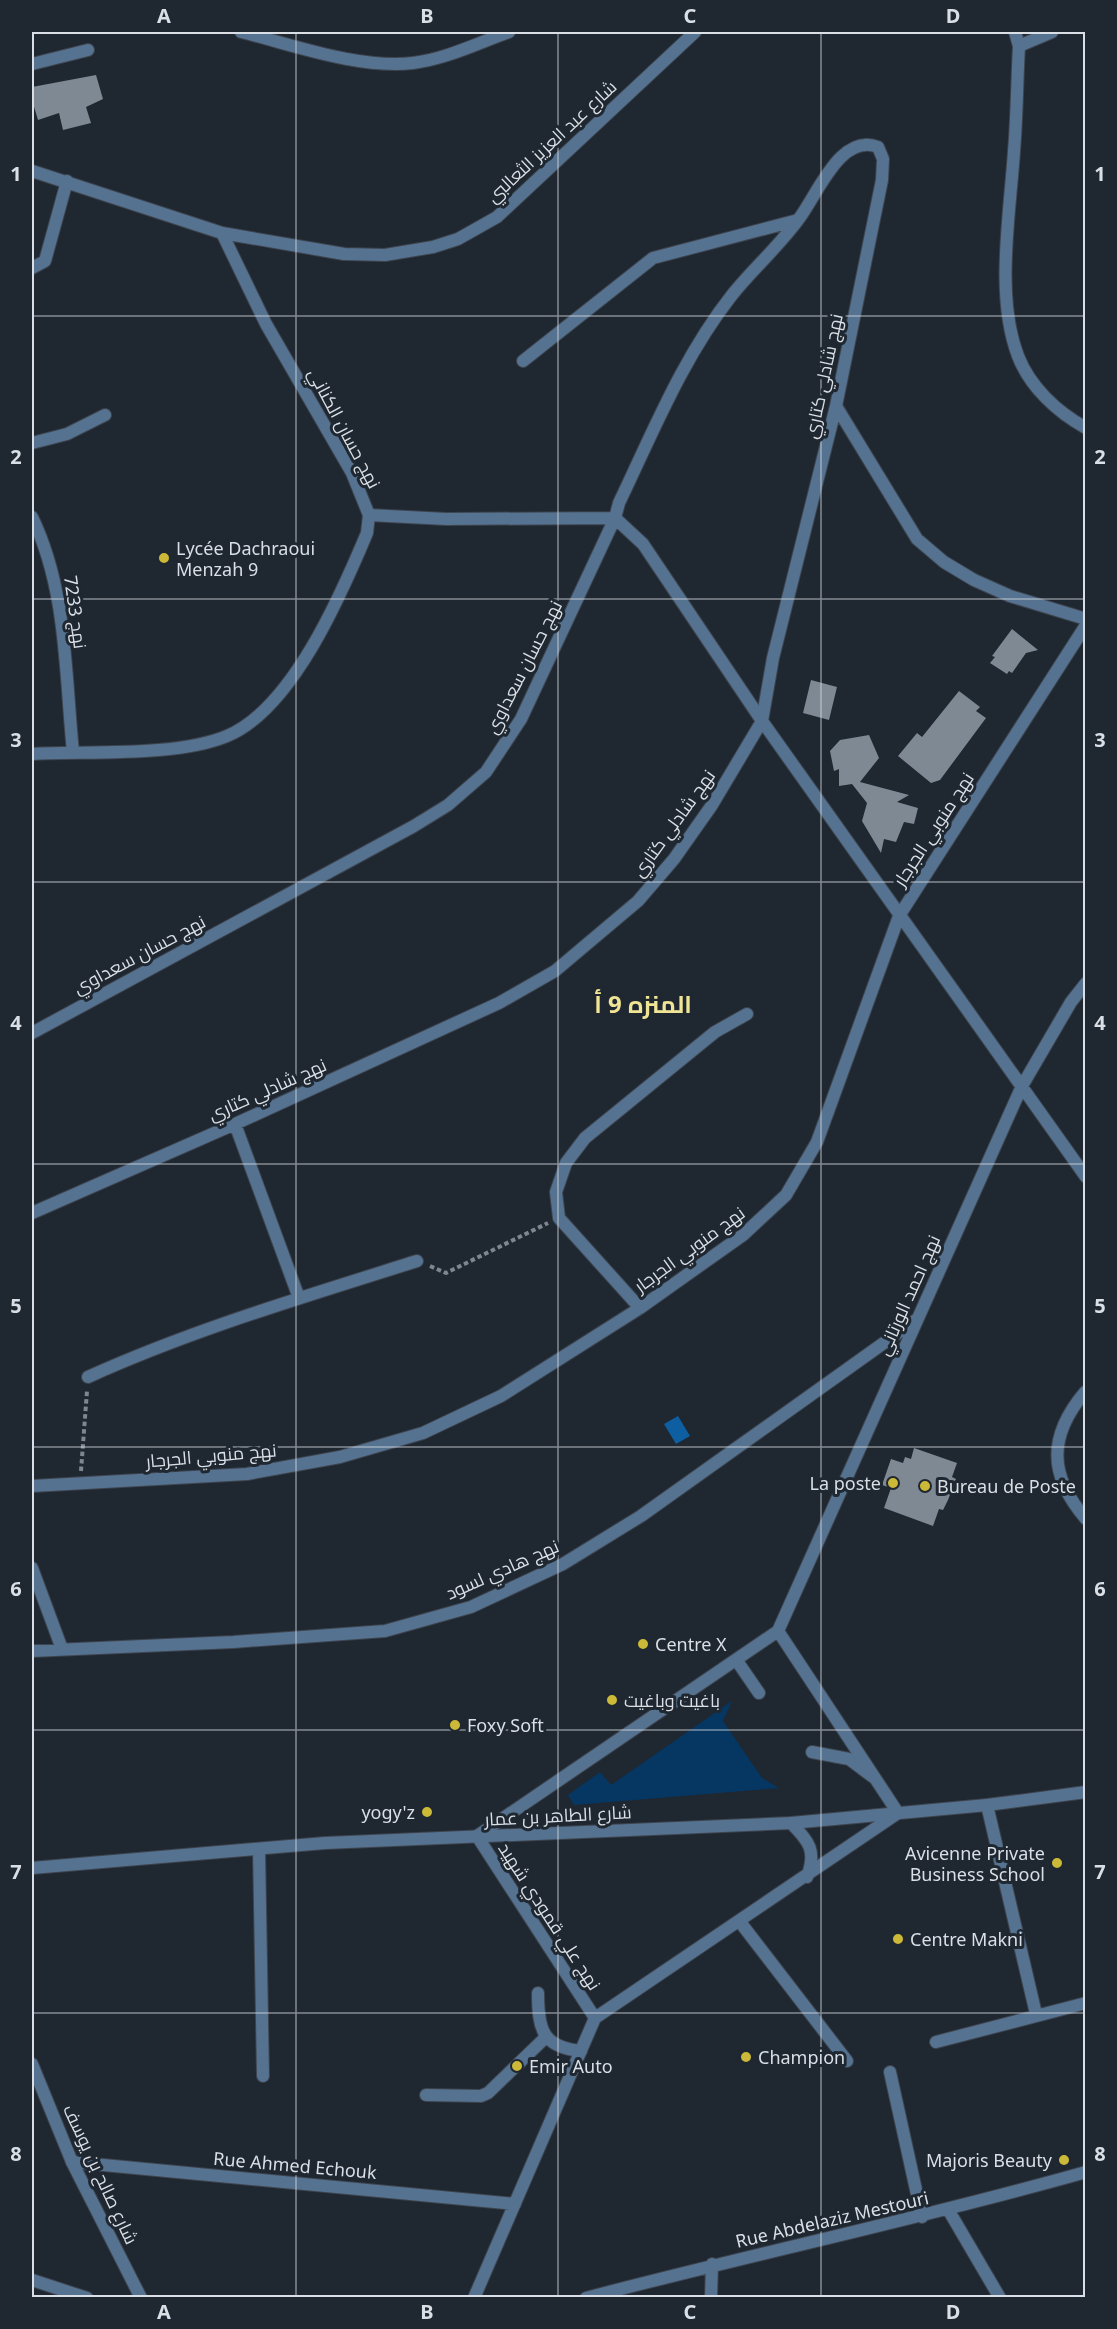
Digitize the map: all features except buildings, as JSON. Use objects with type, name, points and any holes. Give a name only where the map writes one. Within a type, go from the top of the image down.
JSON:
[{"type":"street","points":[[241,32],[348,58],[391,64],[441,56],[509,32]]},
{"type":"street","name":"شارع عبد العزيز الثعالبي","points":[[32,171],[222,233],[344,254],[385,255],[433,247],[458,239],[497,218],[695,32]]},
{"type":"street","points":[[1015,32],[1019,46],[1008,241],[1008,315],[1018,357],[1039,392],[1069,419],[1086,428]]},
{"type":"street","points":[[1019,46],[1052,32]]},
{"type":"street","points":[[32,64],[87,50]]},
{"type":"street","name":"نهج حسان سعداوي","points":[[32,1033],[414,826],[448,805],[486,772],[521,719],[615,518],[619,503],[689,358],[731,296],[799,220],[834,165],[857,146],[869,144]]},
{"type":"street","name":"نهج شادلي كتاري","points":[[32,1213],[235,1124],[499,1003],[555,971],[638,901],[674,859],[712,805],[762,722],[774,658],[836,406],[882,180],[884,159],[878,147],[869,144]]},
{"type":"street","points":[[32,267],[45,261],[67,182]]},
{"type":"street","points":[[523,361],[653,258],[799,220]]},
{"type":"street","name":"نهج حسان الكناني","points":[[32,754],[126,752],[200,743],[225,737],[244,728],[262,713],[305,658],[327,619],[367,533],[369,515],[352,473],[266,324],[222,233]]},
{"type":"street","points":[[836,406],[917,539],[944,562],[974,580],[1010,597],[1086,619]]},
{"type":"street","points":[[32,443],[67,434],[105,415]]},
{"type":"street","points":[[369,515],[446,519],[615,518],[643,544],[762,722],[1086,1177]]},
{"type":"street","name":"نهج 7233","points":[[32,517],[54,577],[62,630],[73,752]]},
{"type":"street","name":"نهج منوبي الجرجار","points":[[32,1486],[247,1474],[340,1457],[423,1433],[501,1396],[640,1308],[743,1235],[786,1195],[817,1142],[899,916],[1086,625]]},
{"type":"street","name":"نهج احمد الورتاني","points":[[778,1631],[1022,1086],[1071,1002],[1086,983]]},
{"type":"street","points":[[640,1308],[559,1218],[556,1192],[566,1163],[585,1138],[715,1032],[747,1014]]},
{"type":"street","points":[[235,1124],[299,1298]]},
{"type":"street","points":[[88,1377],[122,1362],[299,1298],[417,1261]]},
{"type":"street","name":"نهج هادي لسود","points":[[32,1651],[233,1642],[385,1631],[471,1607],[563,1564],[641,1516],[916,1320]]},
{"type":"street","points":[[1085,1392],[1068,1412],[1058,1442],[1058,1471],[1068,1498],[1086,1519]]},
{"type":"street","points":[[32,1568],[62,1649]]},
{"type":"street","points":[[474,2298],[595,2018],[806,1878],[898,1813],[778,1631]]},
{"type":"street","name":"نهج علي قمودي شهيد","points":[[595,2018],[477,1836],[778,1631]]},
{"type":"street","points":[[737,1661],[759,1693]]},
{"type":"street","points":[[812,1752],[849,1759],[873,1777]]},
{"type":"street","name":"شارع الطاهر بن عمار","points":[[32,1868],[259,1849],[477,1836],[790,1823],[987,1805],[1086,1792]]},
{"type":"street","points":[[987,1805],[1036,2014]]},
{"type":"street","points":[[790,1823],[810,1846],[813,1863],[806,1878]]},
{"type":"street","points":[[259,1849],[263,2076]]},
{"type":"street","points":[[740,1922],[847,2061]]},
{"type":"street","points":[[538,1993],[541,2028],[546,2037],[562,2049],[581,2050]]},
{"type":"street","points":[[936,2042],[1036,2014],[1086,2003]]},
{"type":"street","points":[[426,2095],[481,2096],[546,2037]]},
{"type":"street","name":"شارع صالح بن يوسف","points":[[32,2064],[72,2162],[141,2298]]},
{"type":"street","points":[[890,2072],[922,2217]]},
{"type":"street","name":"Rue Ahmed Echouk","points":[[72,2162],[515,2204]]},
{"type":"street","name":"Rue Abdelaziz Mestouri","points":[[586,2298],[712,2264],[949,2211],[1086,2172]]},
{"type":"street","points":[[949,2211],[1000,2298]]},
{"type":"street","points":[[711,2298],[712,2264]]},
{"type":"street","points":[[32,2280],[87,2298]]},
{"type":"path","points":[[417,1261],[446,1273],[559,1218]]},
{"type":"path","points":[[80,1484],[88,1377]]},
{"type":"shaded area","points":[[678,1416],[690,1436],[676,1444],[664,1424]]},
{"type":"shaded area","points":[[732,1701],[723,1721],[762,1778],[779,1788],[574,1805],[568,1795],[600,1772],[611,1785]]},
{"type":"place","name":"Lycée Dachraoui Menzah 9","points":[[164,558]]},
{"type":"place","name":"La poste","points":[[893,1483]]},
{"type":"place","name":"Bureau de Poste","points":[[925,1486]]},
{"type":"place","name":"Centre X","points":[[643,1644]]},
{"type":"place","name":"باغيت وباغيت","points":[[612,1700]]},
{"type":"place","name":"Foxy Soft","points":[[455,1725]]},
{"type":"place","name":"yogy'z","points":[[427,1812]]},
{"type":"place","name":"Avicenne Private Business School","points":[[1057,1863]]},
{"type":"place","name":"Centre Makni","points":[[898,1939]]},
{"type":"place","name":"Champion","points":[[746,2057]]},
{"type":"place","name":"Emir Auto","points":[[517,2066]]},
{"type":"place","name":"Majoris Beauty","points":[[1064,2160]]},
{"type":"district","name":"المنزه 9 أ","points":[[643,1003]]}]
